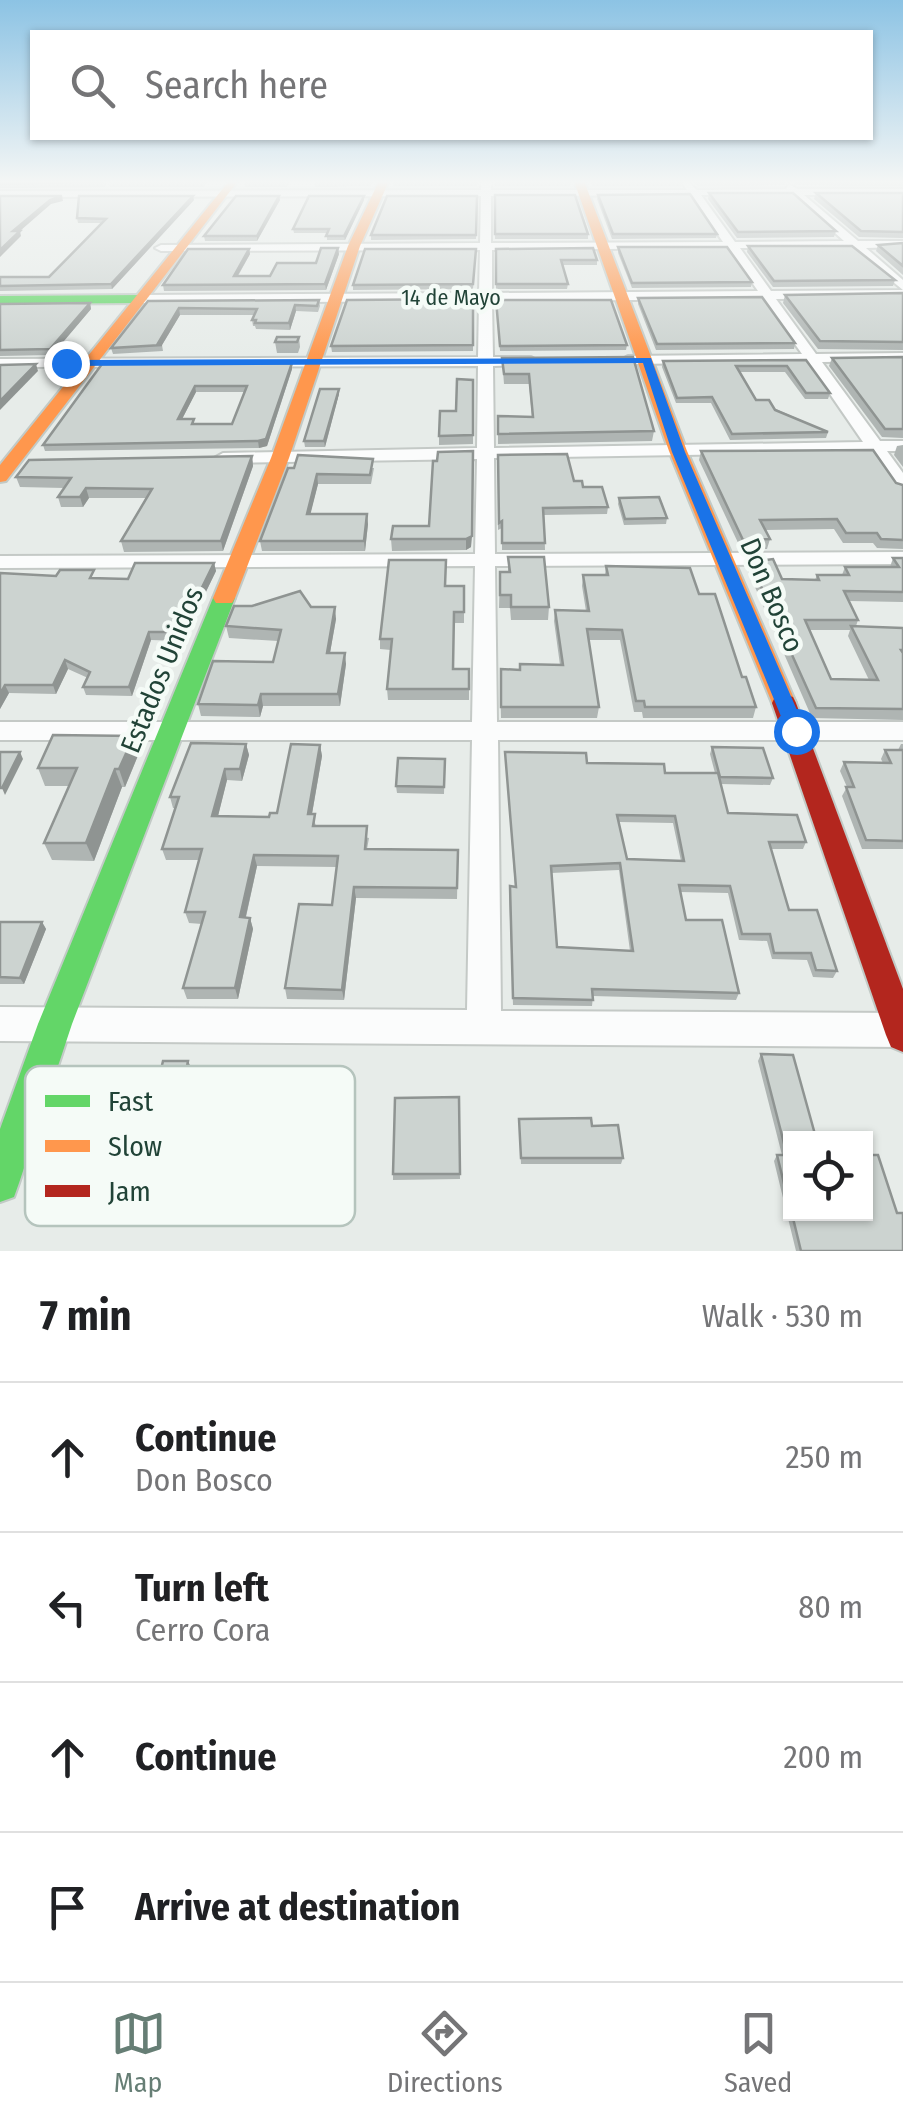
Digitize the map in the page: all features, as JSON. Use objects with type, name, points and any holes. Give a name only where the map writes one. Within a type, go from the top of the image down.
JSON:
[{"type":"street","points":[[9,460],[66,363],[130,299],[178,239]]},
{"type":"street","name":"Estados Unidos","points":[[40,1066],[169,731],[280,458],[357,239]]},
{"type":"street","points":[[484,1027],[487,239]]},
{"type":"street","name":"Don Bosco","points":[[601,239],[678,452],[796,731],[902,1032]]},
{"type":"street","points":[[728,239],[903,486]]},
{"type":"street","points":[[849,239],[903,286]]},
{"type":"street","points":[[171,248],[903,244]]},
{"type":"street","name":"14 de Mayo","points":[[0,300],[903,294]]},
{"type":"street","points":[[9,460],[90,363],[130,299]]},
{"type":"street","points":[[608,360],[903,357]]},
{"type":"street","points":[[0,363],[548,361]]},
{"type":"street","points":[[204,458],[903,446]]},
{"type":"street","points":[[0,562],[903,558]]},
{"type":"street","points":[[0,731],[903,732]]},
{"type":"street","points":[[0,1024],[902,1032]]},
{"type":"street","name":"Estados Unidos","points":[[0,1183],[25,1111]]},
{"type":"building","points":[[86,239],[153,239],[111,284],[0,286],[0,277],[49,277]]},
{"type":"building","points":[[903,243],[903,266],[878,245]]},
{"type":"building","points":[[748,246],[852,246],[895,280],[774,281]]},
{"type":"building","points":[[618,247],[727,247],[752,282],[632,283]]},
{"type":"building","points":[[321,248],[338,248],[325,284],[163,285],[188,249],[249,249],[234,276],[270,276],[277,263],[316,263]]},
{"type":"building","points":[[593,248],[597,260],[561,260],[568,284],[496,284],[496,249]]},
{"type":"building","points":[[365,249],[476,249],[473,284],[353,285]]},
{"type":"building","points":[[903,293],[903,342],[820,341],[785,295]]},
{"type":"building","points":[[762,297],[795,343],[657,344],[638,298]]},
{"type":"building","points":[[473,299],[473,345],[331,346],[347,300]]},
{"type":"building","points":[[319,300],[317,306],[295,305],[289,323],[255,323],[252,320],[257,309],[179,308],[157,345],[162,345],[111,348],[148,301]]},
{"type":"building","points":[[496,300],[611,300],[627,345],[500,346]]},
{"type":"building","points":[[90,303],[50,349],[0,350],[0,304]]},
{"type":"building","points":[[277,337],[299,337],[297,342],[275,342]]},
{"type":"building","points":[[633,357],[654,431],[498,434],[498,416],[533,417],[529,374],[504,374],[502,358]]},
{"type":"building","points":[[903,357],[903,429],[885,429],[832,358]]},
{"type":"building","points":[[806,360],[830,393],[806,393],[787,366],[736,366],[756,400],[769,400],[775,410],[828,432],[732,434],[712,397],[677,398],[663,361]]},
{"type":"building","points":[[292,363],[266,439],[43,445],[102,364]],"holes":[[[195,386],[247,386],[232,424],[192,424],[194,419],[178,419]]]},
{"type":"building","points":[[36,364],[0,401],[0,365]]},
{"type":"building","points":[[457,379],[473,380],[473,435],[439,436],[440,411],[456,411]]},
{"type":"building","points":[[320,389],[339,389],[324,441],[304,441]]},
{"type":"building","points":[[873,450],[896,483],[903,485],[903,540],[881,539],[877,533],[846,533],[837,519],[760,520],[770,539],[743,540],[701,451]]},
{"type":"building","points":[[473,451],[472,536],[391,539],[393,526],[429,526],[433,461],[437,461],[438,452]]},
{"type":"building","points":[[567,454],[574,481],[582,481],[583,487],[602,487],[608,507],[543,508],[545,543],[502,543],[498,455]]},
{"type":"building","points":[[298,455],[373,459],[370,475],[317,474],[307,514],[367,514],[364,541],[260,541],[288,468],[294,468]]},
{"type":"building","points":[[252,456],[221,541],[121,541],[152,489],[86,488],[80,497],[58,497],[71,478],[16,477],[29,460]]},
{"type":"building","points":[[659,497],[667,518],[625,519],[619,498]]},
{"type":"building","points":[[508,557],[544,557],[549,607],[511,607],[511,595],[500,595],[500,572],[510,572]]},
{"type":"building","points":[[893,558],[903,558],[903,592],[844,591],[858,620],[805,620],[831,679],[878,680],[851,626],[903,628],[903,709],[816,708],[750,562],[773,559],[782,579],[819,580],[817,575],[849,575],[845,567],[899,567]]},
{"type":"building","points":[[389,560],[446,560],[445,586],[464,586],[464,612],[454,612],[453,669],[469,669],[469,689],[387,689],[392,639],[380,639]]},
{"type":"building","points":[[135,563],[214,563],[180,632],[149,632],[129,687],[83,687],[90,672],[65,660],[53,685],[5,685],[0,694],[0,573],[56,576],[60,570],[94,570],[90,578],[128,579]]},
{"type":"building","points":[[606,566],[690,568],[699,594],[715,594],[756,707],[645,707],[644,701],[636,701],[622,630],[587,629],[599,707],[501,707],[501,669],[520,670],[520,664],[563,665],[555,610],[589,611],[583,575],[608,575]]},
{"type":"building","points":[[300,591],[311,607],[335,607],[327,653],[345,653],[338,694],[261,694],[258,705],[198,704],[213,661],[273,662],[281,630],[226,626],[234,606],[252,606]]},
{"type":"building","points":[[53,735],[134,736],[119,769],[115,769],[86,843],[44,843],[77,768],[38,768]]},
{"type":"building","points":[[191,743],[246,744],[240,769],[225,769],[212,816],[269,817],[270,813],[277,813],[291,744],[320,745],[308,814],[315,814],[313,826],[367,826],[365,849],[458,850],[457,888],[354,887],[342,990],[285,988],[299,904],[332,905],[338,856],[254,855],[240,917],[250,918],[235,988],[183,988],[205,912],[185,912],[202,849],[162,849],[179,797],[170,797]]},
{"type":"building","points":[[712,747],[763,748],[773,778],[720,777]]},
{"type":"building","points":[[885,750],[903,750],[903,841],[866,840],[846,787],[854,787],[844,762],[891,763]]},
{"type":"building","points":[[0,752],[20,752],[2,788],[0,788]]},
{"type":"building","points":[[505,752],[586,753],[587,763],[664,764],[665,773],[718,773],[728,813],[797,815],[806,842],[769,842],[789,910],[817,910],[837,971],[816,970],[811,953],[774,953],[770,934],[742,934],[730,886],[679,885],[686,920],[722,920],[739,993],[592,989],[593,1000],[513,998],[510,886],[516,887]],"holes":[[[617,815],[675,816],[684,861],[627,859]],[[620,863],[633,951],[557,947],[551,866]]]},
{"type":"building","points":[[398,758],[445,759],[444,787],[396,786]]},
{"type":"building","points":[[0,922],[42,922],[20,978],[0,977]]},
{"type":"building","points":[[761,1054],[793,1055],[814,1131],[783,1131],[783,1139]]},
{"type":"building","points":[[163,1061],[188,1061],[187,1066],[162,1066]]},
{"type":"building","points":[[459,1097],[460,1174],[393,1174],[395,1098]]},
{"type":"building","points":[[591,1118],[592,1126],[618,1125],[623,1158],[521,1158],[519,1119]]},
{"type":"building","points":[[777,1155],[783,1155],[783,1179]]},
{"type":"building","points":[[873,1155],[878,1155],[897,1213],[903,1213],[903,1251],[801,1251],[794,1221],[873,1221]]},
{"type":"traffic: fast","points":[[0,300],[141,299]]},
{"type":"traffic: fast","points":[[40,1066],[224,598]]},
{"type":"traffic: fast","points":[[0,1183],[25,1111]]},
{"type":"traffic: slow","points":[[0,477],[188,239]]},
{"type":"traffic: slow","points":[[224,598],[280,458],[357,239]]},
{"type":"traffic: slow","points":[[600,239],[678,451],[784,703]]},
{"type":"traffic: jam","points":[[784,703],[903,1035]]},
{"type":"route","points":[[66,363],[647,360],[678,452],[796,731]]}]
